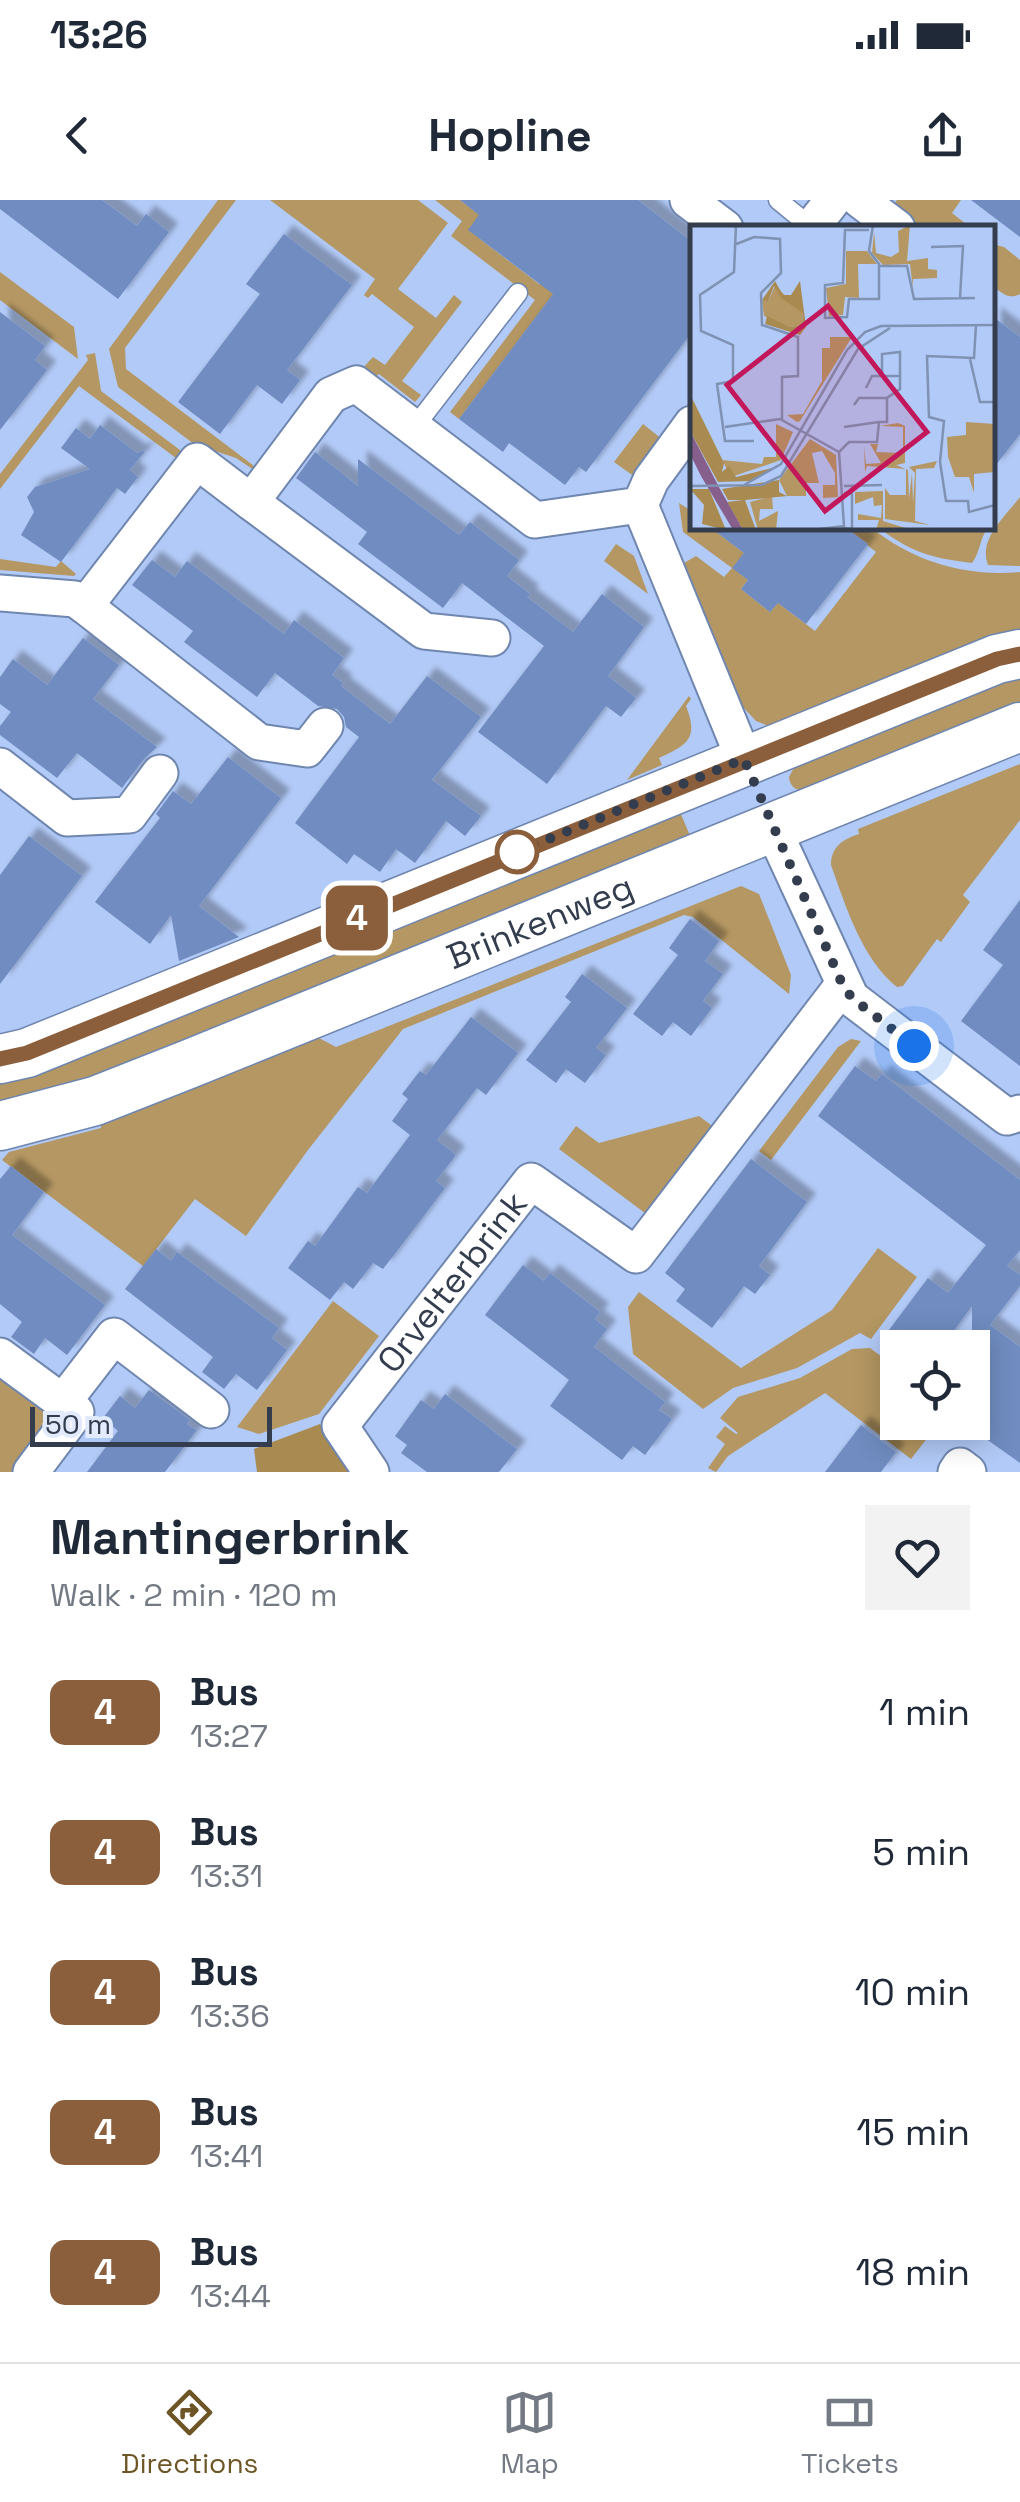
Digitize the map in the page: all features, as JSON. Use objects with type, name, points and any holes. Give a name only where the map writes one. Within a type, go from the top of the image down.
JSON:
[{"type":"street","points":[[688,200],[720,225]]},
{"type":"street","points":[[813,225],[833,200]]},
{"type":"street","points":[[860,200],[893,225]]},
{"type":"street","points":[[250,502],[331,395],[356,384],[535,520],[640,505]]},
{"type":"street","points":[[690,427],[650,480],[640,505],[773,829],[843,986],[852,998],[1007,1118],[1020,1113]]},
{"type":"street","points":[[85,606],[198,462],[424,631],[492,638]]},
{"type":"street","points":[[0,592],[75,599],[260,742],[307,749],[325,726]]},
{"type":"street","name":"Brinkenweg","points":[[0,1059],[27,1053],[744,759],[997,659],[1020,654]]},
{"type":"street","name":"Brinkenweg","points":[[0,1126],[111,1095],[1020,727]]},
{"type":"street","points":[[3,773],[67,818],[129,815],[160,773]]},
{"type":"street","name":"Orvelterbrink","points":[[371,1472],[340,1426],[531,1180],[636,1255],[843,986]]},
{"type":"street","points":[[63,1402],[114,1336],[210,1410]]},
{"type":"street","points":[[0,1356],[76,1412],[31,1472]]},
{"type":"street","points":[[956,1472],[960,1466],[968,1472]]},
{"type":"lane","points":[[778,200],[809,225]]},
{"type":"lane","points":[[412,429],[518,293]]},
{"type":"shaded area","points":[[218,200],[236,200],[125,348],[126,369],[258,469],[254,470],[236,458],[194,444],[118,387],[109,349]]},
{"type":"shaded area","points":[[270,200],[418,200],[448,223],[398,289],[436,318],[454,295],[462,302],[402,381],[421,395],[415,402],[379,374],[374,378],[362,369],[373,357],[385,365],[414,327],[372,294],[368,298],[364,295],[375,279]]},
{"type":"shaded area","points":[[435,200],[460,200],[491,224],[480,239],[539,284],[581,257],[459,419],[450,412],[535,300],[451,236],[462,221]]},
{"type":"shaded area","points":[[897,200],[961,200],[952,213],[967,225],[912,225],[890,209]]},
{"type":"shaded area","points":[[995,245],[1020,260],[1020,294],[1002,293],[995,288]]},
{"type":"shaded area","points":[[0,272],[74,327],[78,359],[0,300]]},
{"type":"shaded area","points":[[95,353],[101,391],[184,456],[180,461],[79,386],[0,489],[0,474],[88,360],[86,355]]},
{"type":"shaded area","points":[[643,424],[663,440],[635,477],[614,462]]},
{"type":"shaded area","points":[[1020,497],[1020,566],[988,565],[987,546]]},
{"type":"shaded area","points":[[679,503],[690,510],[690,530],[722,530],[719,534],[744,553],[733,568],[748,580],[741,589],[770,612],[778,603],[815,631],[876,552],[848,530],[875,530],[905,550],[942,565],[980,572],[1020,572],[1020,639],[771,727],[756,721],[743,707],[684,563],[696,556],[724,577],[732,568],[683,532]]},
{"type":"shaded area","points":[[882,530],[987,530],[972,563],[923,553]]},
{"type":"shaded area","points":[[616,544],[634,556],[648,594],[604,561]]},
{"type":"shaded area","points":[[0,559],[56,567],[61,561],[76,574],[0,570]]},
{"type":"shaded area","points":[[1020,670],[1020,714],[809,792],[791,784],[789,777],[796,764]]},
{"type":"shaded area","points":[[689,696],[688,740],[659,758],[662,765],[627,780]]},
{"type":"shaded area","points":[[1020,764],[1020,820],[963,895],[970,902],[941,942],[937,939],[903,986],[897,987],[874,962],[856,931],[831,865],[836,849],[859,834],[858,829]]},
{"type":"shaded area","points":[[677,805],[694,845],[0,1113],[0,1073]]},
{"type":"shaded area","points":[[741,886],[759,894],[791,975],[789,994],[693,917],[684,915],[403,1029],[246,1236],[195,1199],[143,1266],[2,1160],[9,1152],[101,1128],[317,1037],[336,1047]]},
{"type":"shaded area","points":[[851,1039],[861,1041],[771,1160],[759,1151],[838,1047]]},
{"type":"shaded area","points":[[699,1116],[719,1131],[653,1219],[559,1149],[576,1126],[599,1143]]},
{"type":"shaded area","points":[[878,1248],[917,1277],[871,1339],[860,1333],[797,1368],[733,1388],[703,1409],[633,1354],[628,1307],[639,1292],[741,1368],[832,1310]]},
{"type":"shaded area","points":[[333,1301],[379,1336],[319,1414],[259,1434],[237,1427]]},
{"type":"shaded area","points":[[870,1348],[880,1355],[880,1435],[825,1393],[728,1456],[716,1472],[708,1468],[725,1444],[716,1437],[725,1426],[738,1433],[720,1418],[738,1397],[800,1378],[852,1349]]},
{"type":"shaded area","points":[[0,1374],[32,1399],[45,1416],[39,1437],[18,1472],[0,1472]]},
{"type":"shaded area","points":[[320,1424],[353,1472],[257,1472],[254,1449]]},
{"type":"shaded area","points":[[886,1440],[926,1440],[911,1459]]},
{"type":"building","points":[[0,200],[102,200],[137,226],[146,214],[169,232],[118,299],[0,209]]},
{"type":"building","points":[[460,200],[638,200],[690,240],[690,335],[586,472],[579,467],[565,485],[509,443],[503,452],[459,419],[553,294],[468,230],[479,215]]},
{"type":"building","points":[[971,200],[1020,200],[1020,237]]},
{"type":"building","points":[[284,234],[352,285],[287,370],[300,380],[282,404],[257,385],[220,434],[178,402],[260,294],[246,284]]},
{"type":"building","points":[[0,312],[45,346],[35,360],[47,370],[0,430]]},
{"type":"building","points":[[995,318],[1020,337],[1020,434],[995,466]]},
{"type":"building","points":[[100,425],[137,453],[146,450],[130,470],[138,477],[125,494],[117,488],[61,562],[21,535],[34,512],[27,497],[35,487],[90,469],[61,448],[76,428],[90,439]]},
{"type":"building","points":[[315,452],[358,486],[358,459],[459,535],[470,522],[519,560],[507,576],[530,594],[527,597],[573,632],[602,594],[644,627],[608,676],[636,698],[621,717],[606,706],[547,784],[478,732],[544,646],[462,583],[443,608],[358,544],[367,532],[296,478]]},
{"type":"building","points":[[714,530],[849,530],[868,544],[806,624],[778,603],[770,612],[741,589],[748,580],[732,568],[744,553]]},
{"type":"building","points":[[152,560],[175,577],[187,561],[284,634],[294,620],[344,658],[332,675],[390,724],[427,676],[481,717],[432,780],[481,816],[465,836],[446,821],[415,863],[396,849],[380,872],[354,854],[347,864],[295,823],[359,737],[346,727],[337,709],[318,706],[275,673],[257,697],[184,642],[193,631],[132,585]]},
{"type":"building","points":[[83,638],[119,665],[93,699],[157,747],[122,788],[77,753],[57,778],[0,735],[0,726],[11,712],[0,704],[0,677],[13,659],[47,685]]},
{"type":"building","points":[[228,757],[281,798],[199,906],[239,937],[179,961],[171,915],[150,944],[95,902],[160,818],[156,814],[173,791],[191,804]]},
{"type":"building","points":[[29,836],[82,876],[0,984],[0,875]]},
{"type":"building","points":[[1020,900],[1020,1066],[961,1021],[1003,965],[983,950]]},
{"type":"building","points":[[690,919],[719,941],[705,961],[723,974],[703,1001],[712,1008],[691,1036],[673,1022],[662,1036],[633,1014],[678,955],[669,948]]},
{"type":"building","points":[[582,974],[627,1008],[596,1048],[606,1055],[585,1083],[566,1069],[556,1083],[526,1060],[571,1002],[565,997]]},
{"type":"building","points":[[471,1017],[518,1053],[486,1095],[477,1088],[437,1140],[456,1155],[436,1181],[445,1188],[404,1242],[383,1269],[373,1263],[353,1289],[344,1282],[330,1300],[288,1268],[308,1241],[315,1246],[358,1187],[367,1193],[410,1135],[392,1121],[408,1099],[402,1094],[420,1071],[426,1075]]},
{"type":"building","points":[[855,1066],[876,1081],[882,1074],[1020,1180],[1020,1250],[1007,1266],[1020,1275],[1020,1286],[990,1325],[1020,1347],[1020,1463],[988,1440],[990,1330],[972,1330],[972,1306],[954,1330],[889,1330],[928,1278],[948,1293],[986,1245],[818,1116]]},
{"type":"building","points":[[751,1159],[807,1202],[759,1266],[770,1275],[755,1294],[744,1286],[712,1328],[676,1301],[685,1289],[665,1273]]},
{"type":"building","points":[[11,1166],[44,1192],[12,1235],[105,1305],[67,1355],[45,1338],[34,1354],[11,1337],[22,1322],[0,1304],[0,1179]]},
{"type":"building","points":[[156,1249],[171,1261],[177,1252],[279,1328],[272,1338],[287,1350],[257,1390],[236,1374],[224,1389],[202,1372],[213,1357],[125,1289]]},
{"type":"building","points":[[523,1265],[544,1281],[550,1273],[600,1312],[595,1319],[607,1329],[594,1347],[665,1402],[659,1410],[672,1419],[645,1455],[633,1446],[622,1460],[550,1406],[569,1380],[485,1315]]},
{"type":"building","points":[[149,1390],[190,1420],[187,1424],[197,1430],[165,1472],[87,1472],[118,1431],[103,1418],[120,1396],[135,1408]]},
{"type":"building","points":[[445,1394],[517,1449],[499,1472],[427,1472],[401,1453],[407,1445],[395,1436],[421,1400],[434,1409]]},
{"type":"building","points":[[861,1425],[896,1452],[881,1472],[825,1472]]},
{"type":"bus line","name":"4","points":[[0,1059],[27,1053],[744,759],[997,659],[1020,654]]},
{"type":"route","points":[[517,852],[744,759],[843,986],[852,998],[914,1046]]}]
